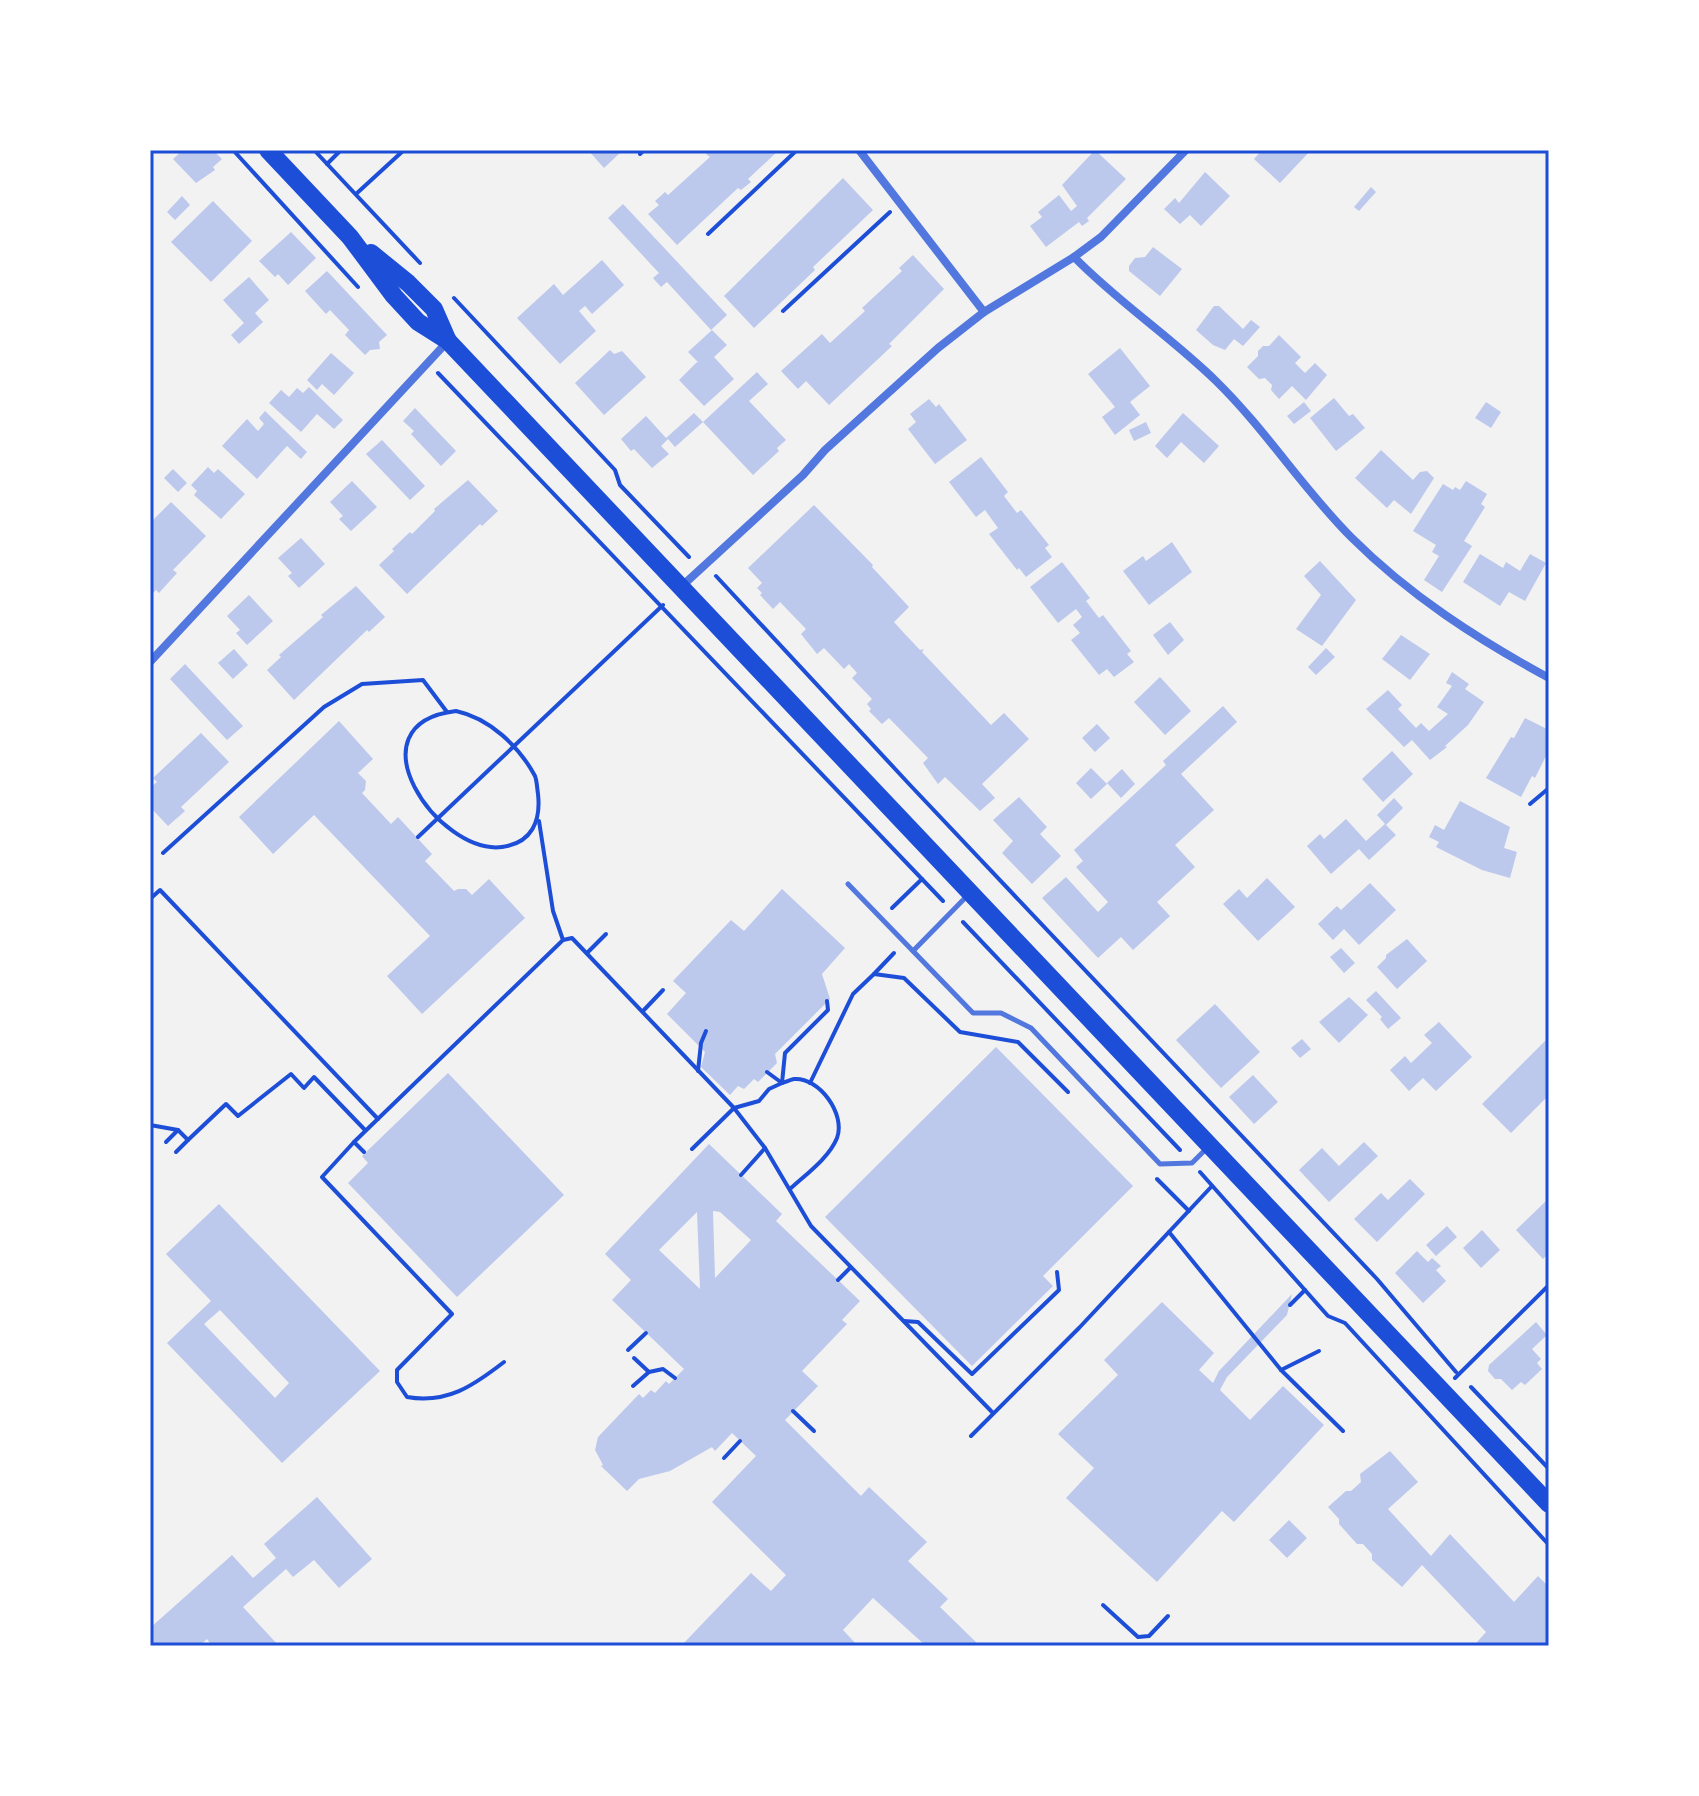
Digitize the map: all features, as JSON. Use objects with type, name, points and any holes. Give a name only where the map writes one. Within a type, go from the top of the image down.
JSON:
[{"type":"main road","points":[[268,150],[350,237],[408,283],[434,309],[448,341],[1549,1504]]},
{"type":"street","points":[[859,150],[984,312]]},
{"type":"street","points":[[682,586],[803,475],[825,450],[950,338],[984,312],[1101,237],[1186,150]]},
{"type":"street","points":[[1074,257],[1099,284],[1184,352],[1216,382],[1252,419],[1349,535],[1394,578],[1457,624],[1549,678]]},
{"type":"street","points":[[152,656],[448,341]]},
{"type":"lane","points":[[848,884],[973,1013],[1001,1013],[1031,1028],[1160,1164],[1192,1163],[1210,1146]]},
{"type":"lane","points":[[913,951],[970,893]]},
{"type":"path","points":[[233,150],[361,291]]},
{"type":"path","points":[[327,164],[341,150]]},
{"type":"path","points":[[356,194],[404,150]]},
{"type":"path","points":[[708,234],[797,150]]},
{"type":"path","points":[[316,152],[429,272]]},
{"type":"path","points":[[783,311],[900,203]]},
{"type":"path","points":[[447,292],[615,470],[620,485],[685,554],[715,576],[1366,1268],[1459,1375],[1549,1469]]},
{"type":"path","points":[[427,361],[1192,1163],[1328,1316],[1345,1323],[1549,1545]]},
{"type":"path","points":[[418,837],[682,586]]},
{"type":"path","points":[[163,853],[324,707],[362,684],[423,680],[447,712]]},
{"type":"path","points":[[538,819],[530,835],[516,844],[499,847],[459,838],[437,817],[415,788],[405,757],[407,737],[420,722],[447,712],[472,715],[495,729],[512,746],[536,778],[538,819],[553,911],[563,940]]},
{"type":"path","points":[[1530,804],[1549,788]]},
{"type":"path","points":[[881,918],[922,879]]},
{"type":"path","points":[[150,899],[160,890],[378,1119],[366,1130]]},
{"type":"path","points":[[587,953],[606,934]]},
{"type":"path","points":[[504,1362],[445,1398],[424,1400],[407,1397],[397,1382],[397,1370],[452,1314],[322,1177],[366,1130],[563,940],[572,938],[734,1108],[765,1148],[811,1226],[993,1413]]},
{"type":"path","points":[[810,1083],[853,994],[905,942]]},
{"type":"path","points":[[874,974],[904,978],[960,1032],[1018,1042],[1075,1099]]},
{"type":"path","points":[[642,1011],[663,990]]},
{"type":"path","points":[[782,1083],[785,1053],[828,1010],[827,1001]]},
{"type":"path","points":[[698,1071],[701,1043],[706,1031]]},
{"type":"path","points":[[767,1072],[782,1083]]},
{"type":"path","points":[[176,1152],[226,1104],[238,1116],[291,1074],[304,1088],[314,1077],[366,1130]]},
{"type":"path","points":[[692,1149],[734,1108],[759,1101],[769,1089],[782,1083],[795,1079],[810,1083],[833,1107],[839,1129],[837,1139],[828,1151],[790,1189]]},
{"type":"path","points":[[150,1125],[178,1130],[188,1140]]},
{"type":"path","points":[[166,1142],[178,1130]]},
{"type":"path","points":[[354,1142],[364,1152]]},
{"type":"path","points":[[741,1175],[765,1148]]},
{"type":"path","points":[[1155,1177],[1189,1211]]},
{"type":"path","points":[[971,1436],[1079,1328],[1212,1186]]},
{"type":"path","points":[[1169,1232],[1281,1370],[1343,1431]]},
{"type":"path","points":[[838,1280],[850,1268]]},
{"type":"path","points":[[901,1321],[918,1322],[972,1374],[1059,1290],[1057,1272]]},
{"type":"path","points":[[1441,1391],[1549,1285]]},
{"type":"path","points":[[1290,1305],[1305,1290]]},
{"type":"path","points":[[628,1350],[646,1333]]},
{"type":"path","points":[[1281,1370],[1319,1351]]},
{"type":"path","points":[[634,1358],[649,1372]]},
{"type":"path","points":[[633,1386],[649,1372],[663,1369],[675,1378]]},
{"type":"path","points":[[793,1411],[814,1431]]},
{"type":"path","points":[[724,1458],[740,1441]]},
{"type":"path","points":[[1103,1605],[1138,1637],[1149,1636],[1168,1616]]},
{"type":"building","points":[[183,150],[213,150],[222,159],[213,167],[215,170],[196,183],[173,159]]},
{"type":"building","points":[[588,150],[623,150],[604,168]]},
{"type":"building","points":[[710,150],[779,150],[748,179],[751,182],[741,190],[738,188],[677,245],[648,214],[659,205],[655,201],[665,192],[668,195],[710,157],[706,154]]},
{"type":"building","points":[[1095,150],[1126,179],[1087,218],[1089,221],[1082,226],[1079,222],[1046,247],[1030,226],[1042,217],[1038,212],[1059,195],[1071,211],[1077,206],[1062,185]]},
{"type":"building","points":[[1262,150],[1311,150],[1280,183],[1254,159]]},
{"type":"building","points":[[1205,172],[1230,196],[1201,226],[1190,215],[1180,224],[1164,209],[1175,198],[1179,203]]},
{"type":"building","points":[[843,178],[873,210],[754,328],[724,296]]},
{"type":"building","points":[[1371,187],[1376,192],[1359,211],[1354,207]]},
{"type":"building","points":[[182,196],[190,205],[175,220],[167,212]]},
{"type":"building","points":[[213,201],[252,241],[211,282],[171,242]]},
{"type":"building","points":[[623,204],[727,315],[711,330],[667,282],[661,287],[653,278],[659,273],[608,218]]},
{"type":"building","points":[[291,232],[316,258],[288,285],[259,261]]},
{"type":"building","points":[[1153,247],[1182,269],[1160,296],[1129,271],[1135,258],[1145,257]]},
{"type":"building","points":[[913,255],[944,289],[889,344],[892,346],[829,405],[806,381],[798,389],[781,371],[822,334],[830,343],[865,311],[862,308],[902,271],[899,268]]},
{"type":"building","points":[[602,260],[624,285],[592,314],[585,306],[579,311],[596,331],[560,364],[517,318],[554,284],[563,295]]},
{"type":"building","points":[[327,271],[387,335],[379,342],[380,349],[370,350],[365,355],[345,335],[349,330],[330,310],[326,314],[305,291]]},
{"type":"building","points":[[249,277],[269,300],[255,313],[263,322],[239,344],[231,335],[244,323],[223,300]]},
{"type":"building","points":[[1214,306],[1219,306],[1243,329],[1251,320],[1260,327],[1243,346],[1234,339],[1225,350],[1213,345],[1196,330]]},
{"type":"building","points":[[712,330],[727,345],[714,357],[734,379],[704,406],[679,380],[699,363],[688,352]]},
{"type":"building","points":[[1279,335],[1301,357],[1295,363],[1305,373],[1315,363],[1327,375],[1306,400],[1292,386],[1279,399],[1265,378],[1259,379],[1247,367],[1263,346],[1269,346]]},
{"type":"building","points":[[1120,348],[1150,386],[1130,402],[1140,415],[1115,435],[1102,417],[1115,407],[1088,374]]},
{"type":"building","points":[[610,350],[614,354],[622,351],[646,377],[604,415],[575,383]]},
{"type":"building","points":[[331,353],[354,373],[334,395],[322,384],[317,390],[307,380]]},
{"type":"building","points":[[757,372],[768,384],[749,401],[786,440],[777,448],[779,451],[753,475],[703,422]]},
{"type":"building","points":[[309,387],[343,420],[334,429],[317,414],[301,432],[269,403],[281,390],[289,397],[297,388],[303,393]]},
{"type":"building","points":[[1334,398],[1349,416],[1353,414],[1365,428],[1336,451],[1310,418]]},
{"type":"building","points":[[929,399],[936,407],[939,404],[967,440],[935,464],[908,429],[916,422],[910,414]]},
{"type":"building","points":[[1304,402],[1311,411],[1294,424],[1287,416]]},
{"type":"building","points":[[1486,402],[1501,412],[1491,428],[1475,418]]},
{"type":"building","points":[[415,408],[456,451],[441,466],[403,421]]},
{"type":"building","points":[[265,411],[307,452],[301,459],[287,446],[257,479],[222,446],[247,419],[258,431],[264,424],[259,418]]},
{"type":"building","points":[[694,413],[703,422],[675,447],[668,439],[661,446],[669,454],[652,468],[621,439],[646,416],[666,438]]},
{"type":"building","points":[[1183,413],[1219,446],[1204,463],[1181,442],[1167,458],[1155,446]]},
{"type":"building","points":[[1146,422],[1151,433],[1134,441],[1129,430]]},
{"type":"building","points":[[382,440],[425,486],[410,500],[366,454]]},
{"type":"building","points":[[1381,450],[1413,480],[1420,472],[1427,471],[1434,478],[1411,514],[1394,500],[1387,508],[1355,478]]},
{"type":"building","points":[[981,457],[1008,492],[1004,496],[1017,513],[1021,510],[1049,545],[1045,548],[1052,557],[1026,577],[989,534],[998,528],[985,510],[976,517],[949,482]]},
{"type":"building","points":[[208,467],[214,473],[218,469],[245,494],[221,519],[194,495],[197,491],[191,485]]},
{"type":"building","points":[[173,469],[187,483],[178,492],[164,478]]},
{"type":"building","points":[[468,480],[498,511],[482,526],[480,524],[407,594],[379,565],[394,551],[392,549]]},
{"type":"building","points":[[352,481],[377,507],[351,531],[339,519],[343,516],[330,502]]},
{"type":"building","points":[[1466,481],[1487,494],[1481,504],[1485,507],[1464,541],[1472,546],[1442,592],[1424,580],[1439,556],[1432,552],[1436,545],[1413,531],[1443,484],[1460,490]]},
{"type":"building","points":[[171,502],[206,536],[173,570],[177,573],[159,593],[156,590],[150,596],[150,523]]},
{"type":"building","points":[[814,505],[909,607],[894,622],[903,632],[920,650],[924,649],[922,652],[991,725],[1004,713],[1029,739],[982,784],[995,798],[980,811],[945,777],[938,784],[923,763],[928,758],[889,718],[882,724],[869,711],[871,709],[867,704],[872,699],[852,678],[857,673],[849,664],[844,669],[824,648],[817,654],[801,634],[806,629],[780,602],[773,609],[760,595],[762,593],[757,588],[762,583],[748,568]]},
{"type":"building","points":[[301,538],[325,564],[299,588],[288,576],[292,573],[278,558]]},
{"type":"building","points":[[1172,542],[1192,572],[1149,605],[1123,571],[1143,556],[1146,561]]},
{"type":"building","points":[[1480,554],[1503,568],[1506,562],[1520,571],[1530,554],[1546,563],[1525,601],[1509,592],[1500,606],[1463,582]]},
{"type":"building","points":[[1320,561],[1356,600],[1322,646],[1296,629],[1321,595],[1304,576]]},
{"type":"building","points":[[1062,562],[1090,598],[1086,601],[1099,618],[1103,615],[1131,651],[1127,654],[1134,662],[1114,677],[1107,669],[1099,675],[1071,640],[1080,633],[1073,625],[1082,617],[1076,609],[1058,623],[1030,587]]},
{"type":"building","points":[[356,586],[385,617],[369,632],[367,630],[294,700],[267,670],[281,657],[279,655],[323,617],[321,615]]},
{"type":"building","points":[[249,595],[273,621],[247,645],[236,633],[240,630],[227,616]]},
{"type":"building","points":[[1170,622],[1184,640],[1168,655],[1153,635]]},
{"type":"building","points":[[1401,635],[1430,654],[1410,680],[1382,659]]},
{"type":"building","points":[[1326,648],[1335,657],[1316,675],[1308,667]]},
{"type":"building","points":[[234,649],[248,665],[233,679],[218,663]]},
{"type":"building","points":[[185,664],[243,726],[227,740],[170,679]]},
{"type":"building","points":[[1452,672],[1469,684],[1465,689],[1484,702],[1468,725],[1430,760],[1412,740],[1404,747],[1366,709],[1388,690],[1402,705],[1398,709],[1416,728],[1421,723],[1429,731],[1448,714],[1437,707],[1452,686],[1446,683]]},
{"type":"building","points":[[1160,677],[1191,711],[1165,735],[1134,702]]},
{"type":"building","points":[[1223,706],[1237,722],[1181,774],[1214,810],[1175,845],[1195,867],[1157,902],[1170,916],[1133,950],[1121,937],[1098,958],[1042,898],[1066,877],[1098,912],[1108,902],[1076,867],[1083,861],[1074,850],[1166,765],[1163,761]]},
{"type":"building","points":[[1525,718],[1549,730],[1549,758],[1546,756],[1521,797],[1486,778]]},
{"type":"building","points":[[339,721],[373,759],[358,773],[366,781],[362,793],[391,824],[398,817],[432,854],[425,861],[454,891],[466,889],[472,895],[489,879],[525,918],[422,1014],[387,976],[430,936],[314,815],[273,854],[239,817]]},
{"type":"building","points":[[1097,724],[1110,738],[1095,752],[1082,738]]},
{"type":"building","points":[[201,733],[229,762],[181,807],[185,811],[168,826],[150,807],[150,788],[157,782],[153,778]]},
{"type":"building","points":[[1392,751],[1413,774],[1383,802],[1362,779]]},
{"type":"building","points":[[1091,768],[1107,784],[1091,799],[1076,783]]},
{"type":"building","points":[[1122,769],[1135,784],[1121,798],[1107,783]]},
{"type":"building","points":[[1019,797],[1047,827],[1040,834],[1061,856],[1032,884],[1002,853],[1013,841],[993,820]]},
{"type":"building","points":[[1394,798],[1403,808],[1386,825],[1396,835],[1369,860],[1359,849],[1331,874],[1307,846],[1320,834],[1324,839],[1346,819],[1366,841],[1385,824],[1377,815]]},
{"type":"building","points":[[1460,801],[1510,827],[1504,848],[1517,852],[1510,878],[1482,870],[1436,847],[1439,842],[1429,837],[1435,825],[1444,830]]},
{"type":"building","points":[[1267,878],[1295,907],[1258,941],[1223,904],[1239,889],[1247,898]]},
{"type":"building","points":[[1370,883],[1396,910],[1359,945],[1344,929],[1333,940],[1318,924],[1337,906],[1341,910]]},
{"type":"building","points":[[782,889],[845,948],[822,974],[830,999],[775,1054],[777,1063],[758,1082],[754,1079],[744,1089],[738,1086],[730,1095],[701,1067],[705,1052],[667,1014],[686,993],[673,981],[731,920],[744,931]]},
{"type":"building","points":[[1407,939],[1427,961],[1397,989],[1377,967],[1386,955]]},
{"type":"building","points":[[1341,948],[1355,963],[1344,973],[1330,957]]},
{"type":"building","points":[[1376,991],[1401,1018],[1388,1029],[1380,1019],[1382,1017],[1366,1000]]},
{"type":"building","points":[[1349,997],[1368,1015],[1339,1043],[1319,1022]]},
{"type":"building","points":[[1215,1004],[1260,1052],[1221,1088],[1176,1040]]},
{"type":"building","points":[[1439,1022],[1472,1057],[1436,1091],[1423,1078],[1409,1091],[1390,1070],[1405,1056],[1411,1063],[1432,1043],[1424,1035]]},
{"type":"building","points":[[1549,1037],[1549,1095],[1511,1133],[1482,1104]]},
{"type":"building","points":[[1302,1039],[1311,1049],[1300,1058],[1291,1048]]},
{"type":"building","points":[[996,1047],[1133,1186],[1043,1276],[1053,1286],[972,1366],[825,1217]]},
{"type":"building","points":[[448,1073],[564,1195],[457,1297],[348,1183],[368,1163],[362,1156]]},
{"type":"building","points":[[1253,1075],[1278,1102],[1254,1124],[1229,1097]]},
{"type":"building","points":[[1364,1142],[1378,1156],[1329,1202],[1299,1170],[1322,1148],[1339,1166]]},
{"type":"building","points":[[709,1144],[782,1214],[776,1221],[860,1301],[842,1320],[847,1324],[802,1371],[818,1386],[785,1420],[861,1496],[869,1487],[927,1542],[908,1561],[948,1599],[940,1607],[980,1646],[926,1646],[873,1598],[843,1630],[858,1646],[681,1646],[751,1573],[771,1591],[786,1575],[712,1502],[756,1456],[732,1433],[715,1451],[712,1447],[670,1471],[639,1479],[627,1491],[601,1466],[595,1450],[598,1437],[639,1394],[643,1398],[651,1390],[655,1393],[684,1369],[612,1300],[631,1280],[605,1254]],"holes":[[[713,1211],[720,1212],[751,1240],[715,1278]],[[697,1212],[700,1289],[659,1250]]]},
{"type":"building","points":[[1410,1179],[1425,1194],[1377,1242],[1354,1219],[1381,1193],[1388,1200]]},
{"type":"building","points":[[1546,1201],[1549,1205],[1549,1253],[1543,1259],[1516,1230]]},
{"type":"building","points":[[219,1204],[380,1371],[282,1463],[167,1343],[211,1301],[166,1254]],"holes":[[[220,1310],[289,1383],[275,1398],[204,1324]]]},
{"type":"building","points":[[1447,1226],[1457,1237],[1436,1256],[1426,1245]]},
{"type":"building","points":[[1482,1230],[1500,1250],[1481,1268],[1463,1248]]},
{"type":"building","points":[[1417,1251],[1428,1262],[1432,1258],[1441,1266],[1436,1270],[1446,1281],[1423,1303],[1395,1273]]},
{"type":"building","points":[[1292,1294],[1287,1315],[1227,1377],[1220,1390],[1250,1420],[1283,1386],[1324,1425],[1234,1522],[1222,1511],[1157,1582],[1066,1498],[1094,1468],[1058,1434],[1118,1375],[1104,1360],[1162,1302],[1214,1353],[1199,1370],[1213,1383],[1219,1371]]},
{"type":"building","points":[[1536,1322],[1547,1335],[1532,1349],[1541,1359],[1537,1363],[1542,1369],[1525,1385],[1521,1382],[1512,1390],[1501,1379],[1495,1379],[1488,1371],[1489,1365]]},
{"type":"building","points":[[1390,1451],[1418,1482],[1388,1509],[1431,1556],[1450,1534],[1514,1602],[1538,1576],[1549,1587],[1549,1641],[1544,1646],[1480,1646],[1477,1642],[1486,1632],[1422,1565],[1402,1587],[1372,1560],[1372,1554],[1363,1544],[1357,1544],[1339,1524],[1339,1519],[1328,1507],[1361,1482],[1360,1474]]},
{"type":"building","points":[[317,1497],[372,1559],[339,1588],[314,1560],[293,1577],[286,1569],[243,1607],[279,1646],[212,1646],[207,1639],[199,1646],[150,1646],[150,1628],[232,1555],[253,1578],[276,1558],[264,1544]]},
{"type":"building","points":[[1289,1520],[1307,1538],[1287,1558],[1269,1540]]}]
